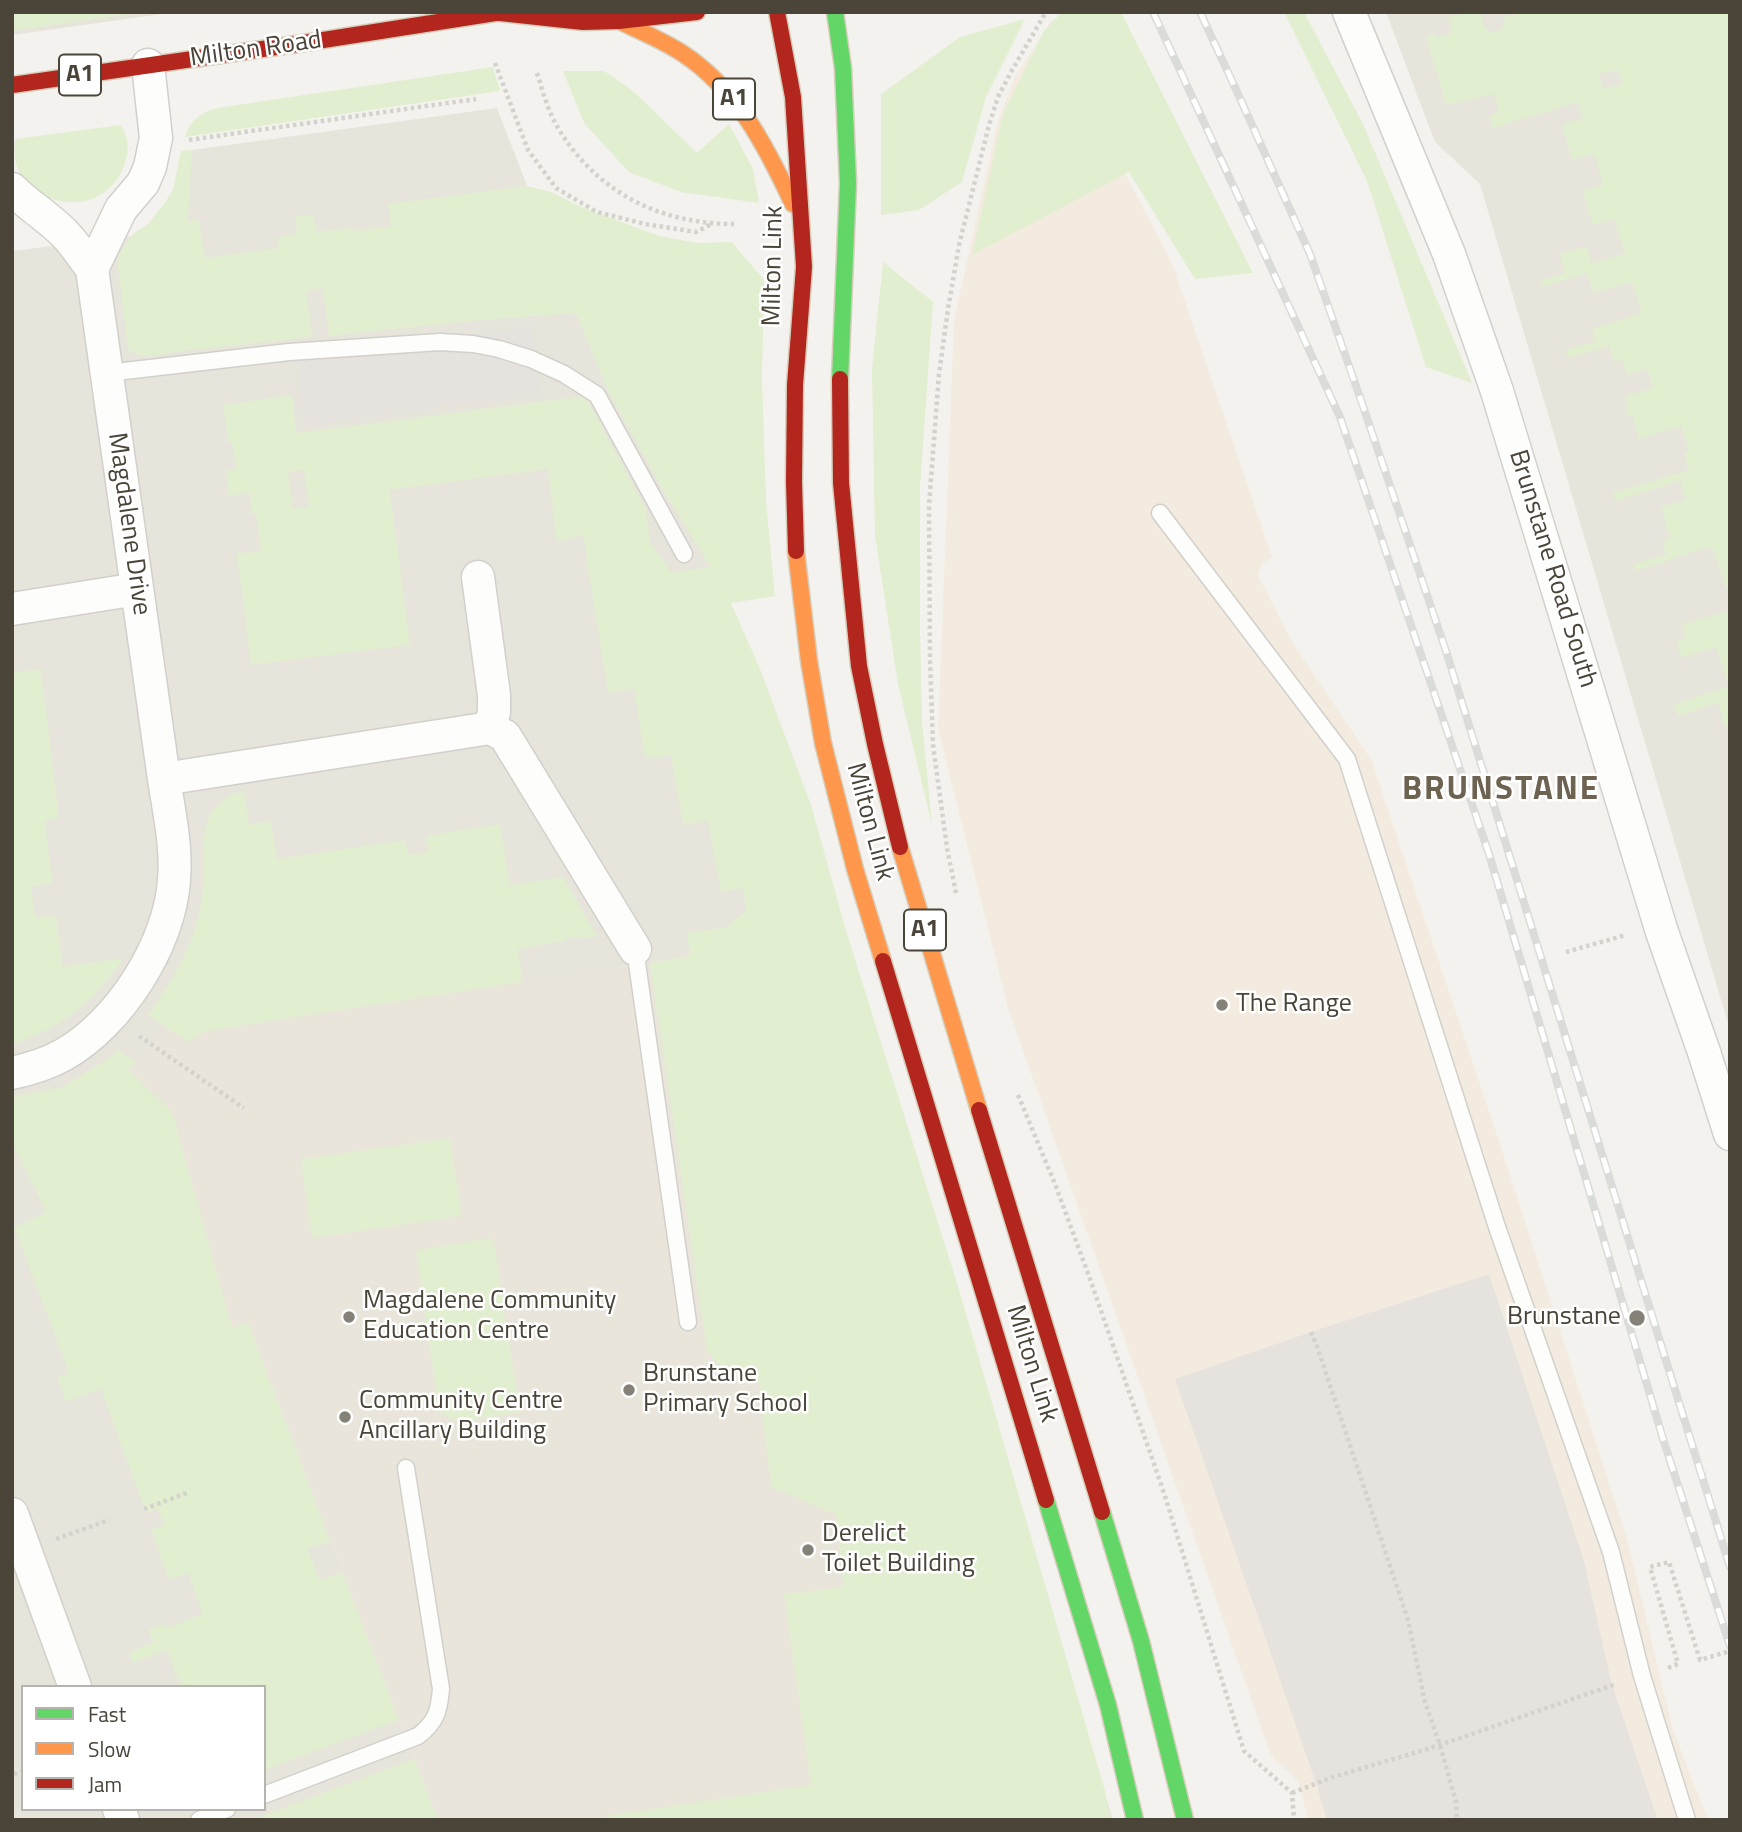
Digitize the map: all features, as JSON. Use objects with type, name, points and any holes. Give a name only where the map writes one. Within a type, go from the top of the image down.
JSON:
[{"type":"main road","name":"Milton Road","points":[[12,85],[501,13],[583,22],[619,21],[696,12]]},
{"type":"main road","name":"Milton Link","points":[[777,12],[793,97],[804,267],[795,385],[797,567],[808,661],[822,743],[859,882],[1108,1705],[1135,1820]]},
{"type":"main road","name":"Milton Link","points":[[835,12],[843,68],[848,183],[840,378],[841,482],[859,666],[904,863],[1141,1641],[1185,1820]]},
{"type":"main road","name":"A1","points":[[619,21],[685,55],[729,92],[757,131],[801,222]]},
{"type":"street","name":"Brunstane Road South","points":[[1349,12],[1444,242],[1497,391],[1662,932],[1717,1048],[1730,1134]]},
{"type":"street","points":[[92,269],[121,209],[143,183],[150,167],[156,144],[148,65]]},
{"type":"street","name":"Magdalene Drive","points":[[12,1073],[35,1068],[64,1054],[92,1034],[128,996],[144,972],[162,930],[172,898],[175,864],[92,269],[66,235],[52,222],[17,202]]},
{"type":"street","points":[[52,222],[94,220],[121,209]]},
{"type":"street","points":[[478,577],[494,695],[490,728]]},
{"type":"street","points":[[12,609],[137,589]]},
{"type":"street","points":[[164,779],[490,728],[505,736],[635,949]]},
{"type":"street","points":[[12,1514],[74,1685]]},
{"type":"lane","points":[[107,373],[289,352],[440,342],[473,344],[531,359],[564,374],[597,395],[684,554]]},
{"type":"lane","points":[[1160,513],[1347,759],[1497,1227],[1611,1552],[1642,1676],[1687,1820]]},
{"type":"lane","points":[[635,949],[688,1322]]},
{"type":"lane","points":[[266,1794],[418,1737],[430,1727],[440,1710],[441,1689],[406,1468]]},
{"type":"lane","points":[[200,1820],[222,1811]]},
{"type":"path","points":[[957,898],[937,780],[930,670],[929,505],[939,374],[961,234],[989,125],[1010,72],[1046,12]]},
{"type":"path","points":[[495,63],[528,150],[555,188],[597,212],[645,224],[696,232],[712,224]]},
{"type":"path","points":[[537,73],[546,103],[558,128],[581,159],[606,183],[637,204],[678,219],[734,224]]},
{"type":"path","points":[[188,140],[476,99]]},
{"type":"path","points":[[1566,952],[1621,935],[1662,932]]},
{"type":"path","points":[[110,1016],[244,1108]]},
{"type":"path","points":[[1014,1085],[1055,1184],[1107,1327],[1164,1493],[1244,1751],[1292,1793],[1294,1820]]},
{"type":"path","points":[[1311,1332],[1408,1620],[1425,1702],[1456,1802],[1457,1820]]},
{"type":"path","points":[[144,1508],[187,1493]]},
{"type":"path","points":[[25,1550],[109,1520]]},
{"type":"path","points":[[1678,1664],[1650,1567],[1669,1562],[1700,1660],[1730,1651]]},
{"type":"path","points":[[1292,1793],[1330,1778],[1440,1745],[1642,1676]]},
{"type":"shaded area","points":[[12,12],[176,12],[12,35]]},
{"type":"shaded area","points":[[1386,12],[1730,12],[1730,1030],[1480,184],[1435,142]]},
{"type":"shaded area","points":[[1052,19],[1082,91],[1172,263],[1272,557],[1262,564],[1258,575],[1292,642],[1372,761],[1502,1150],[1627,1539],[1673,1730],[1708,1820],[1308,1820],[1298,1781],[1271,1756],[1008,1008],[938,730],[954,320],[998,121],[1015,77]]},
{"type":"shaded area","points":[[497,108],[576,313],[662,488],[711,567],[846,931],[206,1032],[172,1112],[232,1328],[248,1323],[438,1820],[12,1820],[12,251],[168,232],[192,150]]},
{"type":"shaded area","points":[[532,327],[541,394],[304,424],[296,357]]},
{"type":"shaded area","name":"Brunstane Primary School","points":[[846,931],[1113,1820],[438,1820],[248,1323],[232,1329],[172,1112],[128,1070],[168,1028],[188,1042],[206,1031]]},
{"type":"shaded area","points":[[1489,1274],[1584,1561],[1612,1685],[1658,1820],[1327,1820],[1175,1379]]},
{"type":"green space","points":[[12,12],[144,12],[12,31]]},
{"type":"green space","points":[[1062,12],[1121,12],[1253,273],[1195,279],[1129,172],[972,255],[1003,114],[1044,31]]},
{"type":"green space","points":[[1284,12],[1304,12],[1363,124],[1472,383],[1426,367],[1367,181]]},
{"type":"green space","points":[[1467,12],[1481,12],[1485,28],[1492,33],[1502,30],[1505,22],[1502,12],[1505,12],[1507,17],[1520,12],[1730,12],[1730,589],[1726,590],[1712,546],[1636,571],[1634,564],[1666,554],[1662,542],[1670,538],[1661,508],[1686,499],[1680,481],[1615,501],[1613,493],[1688,470],[1684,453],[1689,451],[1681,426],[1639,439],[1632,415],[1627,416],[1626,412],[1629,411],[1625,397],[1653,388],[1647,369],[1627,375],[1622,359],[1614,362],[1609,346],[1568,358],[1565,350],[1595,341],[1592,329],[1642,313],[1632,282],[1593,293],[1587,273],[1542,287],[1540,281],[1565,273],[1560,254],[1586,246],[1592,264],[1625,253],[1614,219],[1593,225],[1582,191],[1603,184],[1594,154],[1572,160],[1562,125],[1583,118],[1578,102],[1493,128],[1489,115],[1499,113],[1494,94],[1446,105],[1426,36],[1436,34],[1437,38],[1452,33],[1448,18]],"holes":[[[1618,70],[1622,84],[1603,89],[1599,74]]]},
{"type":"green space","points":[[1025,19],[986,97],[962,182],[919,210],[881,215],[881,94],[960,37]]},
{"type":"green space","points":[[493,67],[500,91],[185,137],[197,118],[217,108]]},
{"type":"green space","points":[[563,71],[604,71],[633,91],[697,153],[729,124],[753,169],[759,203],[681,192],[629,172],[584,123]]},
{"type":"green space","points":[[121,125],[128,148],[124,166],[109,188],[95,198],[73,202],[52,199],[33,188],[17,167],[15,139]]},
{"type":"green space","points":[[192,150],[188,221],[199,220],[205,258],[279,248],[278,237],[297,234],[295,216],[313,215],[316,232],[353,227],[354,231],[391,226],[388,204],[527,186],[551,192],[579,206],[659,236],[698,243],[732,242],[764,280],[762,378],[766,502],[775,596],[731,603],[760,669],[811,805],[846,931],[957,1283],[1105,1791],[1110,1820],[580,1820],[811,1785],[784,1594],[844,1587],[835,1514],[771,1487],[757,1370],[741,1371],[723,1367],[707,1351],[650,963],[690,956],[687,933],[726,927],[746,910],[743,888],[721,892],[708,821],[683,825],[671,755],[645,759],[634,689],[608,693],[583,535],[557,542],[548,469],[390,490],[410,645],[251,665],[237,554],[261,551],[250,493],[229,496],[226,471],[236,469],[232,442],[228,442],[223,405],[292,395],[297,433],[585,396],[646,509],[650,542],[672,573],[710,567],[609,393],[576,313],[329,336],[323,288],[306,291],[312,337],[150,356],[138,355],[128,349],[117,260],[133,234],[148,224],[173,190],[181,151]],"holes":[[[304,470],[309,507],[293,509],[288,472]]]},
{"type":"green space","points":[[883,262],[933,302],[920,487],[922,721],[932,825],[898,684],[875,536],[872,369]]},
{"type":"green space","points":[[1730,610],[1730,725],[1725,727],[1718,703],[1678,716],[1674,704],[1729,686],[1716,647],[1681,658],[1676,641],[1686,638],[1682,625]]},
{"type":"green space","points":[[41,669],[59,818],[45,820],[52,883],[31,886],[35,917],[56,915],[63,966],[124,958],[101,988],[76,1012],[47,1030],[12,1044],[12,673]]},
{"type":"green space","points":[[244,791],[249,824],[271,821],[277,859],[405,840],[408,855],[428,852],[425,836],[500,824],[510,885],[563,877],[597,936],[565,939],[518,949],[523,982],[206,1031],[188,1042],[148,1015],[180,964],[196,926],[202,900],[204,844],[210,817],[217,806],[228,797]]},
{"type":"green space","points":[[118,1050],[136,1062],[129,1070],[172,1112],[232,1328],[248,1323],[330,1541],[308,1549],[320,1580],[342,1572],[399,1720],[266,1769],[266,1685],[180,1685],[167,1650],[133,1663],[129,1652],[153,1643],[148,1630],[165,1623],[167,1628],[203,1614],[188,1573],[169,1580],[151,1530],[164,1525],[158,1509],[146,1513],[101,1389],[66,1402],[57,1377],[69,1373],[13,1228],[46,1212],[12,1142],[12,1096],[61,1088]]},
{"type":"green space","points":[[450,1138],[462,1216],[312,1238],[301,1159]]},
{"type":"green space","points":[[493,1238],[520,1412],[459,1422],[439,1412],[416,1250]]},
{"type":"green space","points":[[414,1759],[438,1820],[261,1820],[259,1817]]},
{"type":"railway","points":[[1153,12],[1340,417],[1489,854],[1664,1442],[1730,1646]]},
{"type":"railway","points":[[1200,12],[1310,254],[1364,409],[1446,651],[1730,1567]]},
{"type":"traffic: fast","points":[[835,12],[843,68],[848,183],[840,379]]},
{"type":"traffic: fast","points":[[1046,1500],[1108,1705],[1135,1820]]},
{"type":"traffic: fast","points":[[1102,1512],[1141,1641],[1185,1820]]},
{"type":"traffic: slow","points":[[619,21],[682,53],[719,84],[761,140],[793,204]]},
{"type":"traffic: slow","points":[[796,551],[809,661],[823,743],[855,869],[883,961]]},
{"type":"traffic: slow","points":[[900,847],[979,1110]]},
{"type":"traffic: jam","points":[[12,85],[502,12]]},
{"type":"traffic: jam","points":[[500,13],[583,22],[619,21],[697,12]]},
{"type":"traffic: jam","points":[[777,12],[793,97],[804,267],[795,385],[796,551]]},
{"type":"traffic: jam","points":[[840,379],[841,483],[859,666],[900,847]]},
{"type":"traffic: jam","points":[[883,961],[1046,1500]]},
{"type":"traffic: jam","points":[[979,1110],[1102,1512]]},
{"type":"place","name":"The Range","points":[[1222,1005]]},
{"type":"place","name":"Magdalene Community Education Centre","points":[[349,1317]]},
{"type":"place","name":"Brunstane","points":[[1637,1318]]},
{"type":"place","name":"Brunstane Primary School","points":[[629,1390]]},
{"type":"place","name":"Community Centre Ancillary Building","points":[[345,1417]]},
{"type":"place","name":"Derelict Toilet Building","points":[[808,1550]]},
{"type":"district","name":"BRUNSTANE","points":[[1501,791]]}]
